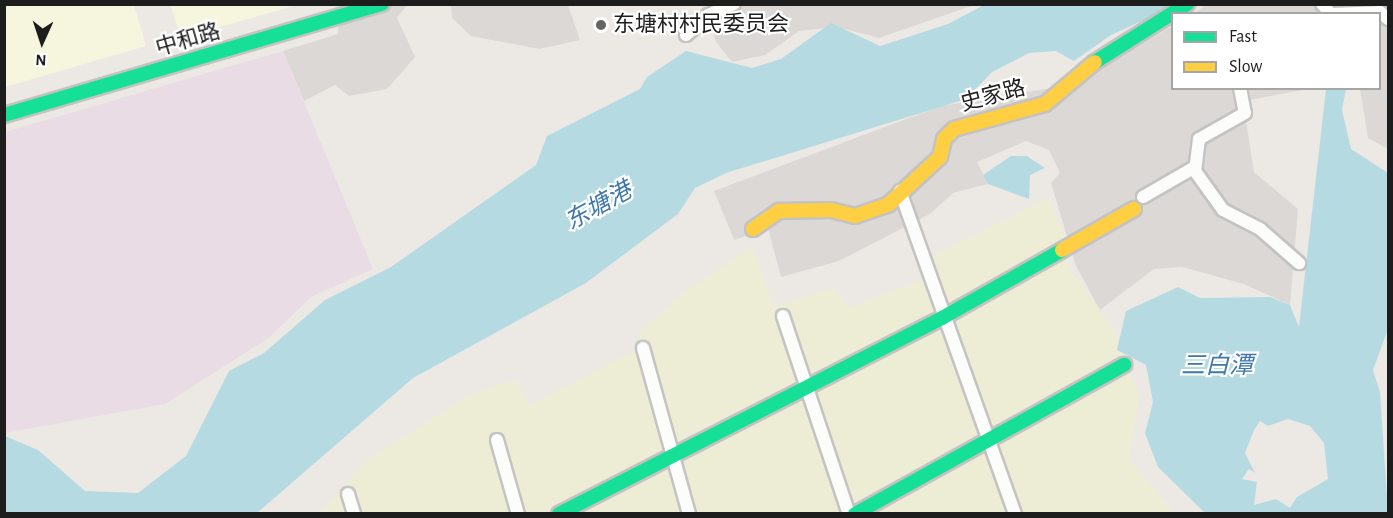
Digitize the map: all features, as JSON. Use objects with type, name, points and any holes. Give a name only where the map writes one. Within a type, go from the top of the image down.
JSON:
[{"type":"street","name":"中和路","points":[[4,115],[382,4]]},
{"type":"street","points":[[686,35],[708,15],[734,4]]},
{"type":"street","name":"史家路","points":[[1174,12],[1187,4]]},
{"type":"street","name":"史家路","points":[[753,229],[779,211],[831,210],[855,216],[889,204],[900,191],[940,157],[944,139],[954,129],[1045,104],[1090,65],[1171,14]]},
{"type":"street","points":[[1240,90],[1245,112],[1199,139],[1195,167],[1223,210],[1260,229],[1299,263]]},
{"type":"street","points":[[1143,197],[1195,167]]},
{"type":"street","points":[[900,191],[942,318],[1015,513]]},
{"type":"street","points":[[560,513],[942,318],[1134,209]]},
{"type":"street","points":[[783,316],[849,513]]},
{"type":"street","points":[[643,348],[671,456],[689,513]]},
{"type":"street","points":[[855,513],[1124,365]]},
{"type":"street","points":[[497,440],[518,513]]},
{"type":"street","points":[[348,494],[354,513]]},
{"type":"shaded area","points":[[5,4],[134,5],[146,46],[5,87]]},
{"type":"shaded area","points":[[170,4],[297,4],[297,5],[181,38]]},
{"type":"shaded area","points":[[1208,4],[1311,5],[1328,12],[1196,12]]},
{"type":"shaded area","points":[[339,5],[407,5],[397,18],[415,57],[387,89],[349,96],[335,85],[304,101],[283,51],[338,34]]},
{"type":"shaded area","points":[[451,5],[568,5],[580,40],[539,49],[471,36],[452,18]]},
{"type":"shaded area","points":[[706,5],[974,5],[879,38],[837,27],[799,31],[765,55],[732,62],[716,42]]},
{"type":"shaded area","points":[[1367,5],[1388,5],[1388,149],[1368,138],[1360,90],[1381,90],[1381,12],[1365,12]]},
{"type":"shaded area","points":[[1171,27],[1171,90],[1303,90],[1243,101],[1254,172],[1298,209],[1290,305],[1244,284],[1182,267],[1154,269],[1100,310],[1076,266],[1051,183],[1060,173],[1049,150],[1026,141],[977,162],[988,184],[953,193],[930,214],[839,261],[781,277],[768,228],[734,240],[714,191],[941,106],[1076,84]]},
{"type":"shaded area","points":[[283,51],[373,269],[311,297],[270,337],[165,404],[5,433],[5,132]]},
{"type":"shaded area","points":[[1049,198],[1068,245],[1068,267],[1114,329],[1139,396],[1129,460],[1174,513],[319,514],[366,461],[466,397],[516,379],[529,406],[636,350],[639,332],[686,291],[752,247],[774,307],[834,288],[850,308],[929,277],[927,259]]},
{"type":"water","name":"东塘港","points":[[984,5],[1177,5],[1111,35],[1074,61],[1056,51],[1029,53],[992,72],[966,99],[726,173],[695,188],[678,214],[586,283],[413,378],[257,513],[5,514],[5,436],[38,450],[85,491],[138,493],[186,456],[229,371],[264,353],[325,300],[391,267],[536,165],[547,136],[640,89],[647,77],[686,51],[752,68],[781,59],[831,23],[880,46],[948,24]]},
{"type":"water","name":"三白潭","points":[[1326,90],[1346,90],[1342,110],[1351,149],[1388,173],[1388,329],[1373,370],[1380,392],[1388,513],[1205,513],[1158,467],[1145,433],[1153,402],[1146,365],[1117,350],[1126,311],[1178,287],[1200,298],[1270,297],[1290,305],[1299,327]],"holes":[[[1288,419],[1310,426],[1324,443],[1328,479],[1297,497],[1290,508],[1276,499],[1254,505],[1257,482],[1242,479],[1249,469],[1255,473],[1245,453],[1260,421],[1268,426]]]},
{"type":"water","points":[[1011,156],[1027,156],[1045,168],[1030,175],[1029,199],[988,184],[983,175]]},
{"type":"traffic: fast","points":[[4,115],[382,4]]},
{"type":"traffic: fast","points":[[1174,12],[1187,4]]},
{"type":"traffic: fast","points":[[1095,62],[1171,14]]},
{"type":"traffic: fast","points":[[559,514],[942,318],[1062,250]]},
{"type":"traffic: fast","points":[[855,514],[1124,365]]},
{"type":"traffic: slow","points":[[753,229],[779,211],[831,210],[855,216],[889,204],[940,157],[944,139],[954,129],[1045,104],[1095,62]]},
{"type":"traffic: slow","points":[[1062,250],[1134,209]]},
{"type":"place","name":"东塘村村民委员会","points":[[601,25]]}]
